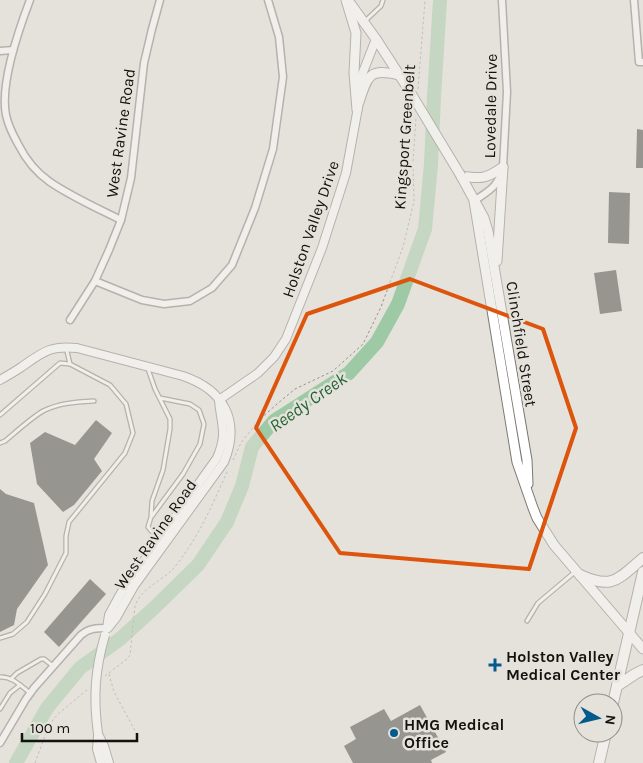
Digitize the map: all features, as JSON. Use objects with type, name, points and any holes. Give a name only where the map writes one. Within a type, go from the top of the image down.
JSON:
[{"type":"highway","points":[[578,572],[590,579],[608,583],[618,580],[643,558]]},
{"type":"highway","points":[[615,693],[643,572]]},
{"type":"highway","points":[[617,686],[643,670]]},
{"type":"highway","points":[[599,763],[604,743]]},
{"type":"main road","name":"Clinchfield Street","points":[[347,0],[376,39],[399,75],[461,176],[484,218],[488,231],[527,460],[529,495]]},
{"type":"main road","points":[[347,0],[356,33],[354,72],[358,106]]},
{"type":"main road","points":[[358,106],[366,81],[374,74],[384,72],[399,75]]},
{"type":"main road","points":[[461,176],[486,177],[503,167]]},
{"type":"main road","points":[[496,277],[503,167]]},
{"type":"main road","name":"Clinchfield Street","points":[[474,201],[517,462],[537,518],[554,545],[643,650]]},
{"type":"street","points":[[30,0],[13,50],[7,80],[5,96],[6,114],[12,133],[22,153],[48,181],[120,220]]},
{"type":"street","name":"West Ravine Road","points":[[70,320],[95,281],[120,220],[131,178],[144,63],[160,0]]},
{"type":"street","points":[[95,281],[142,300],[164,304],[190,301],[212,288],[232,264],[255,208],[272,149],[282,77],[279,37],[268,0]]},
{"type":"street","name":"Lovedale Drive","points":[[474,201],[497,183],[503,167],[507,92],[502,0]]},
{"type":"street","points":[[634,0],[639,62],[643,62]]},
{"type":"street","name":"Holston Valley Drive","points":[[219,400],[258,372],[274,357],[286,338],[322,248],[346,173],[358,106],[361,77],[376,39]]},
{"type":"street","points":[[0,51],[13,50]]},
{"type":"street","name":"West Ravine Road","points":[[0,380],[40,354],[54,349],[66,347],[90,350],[197,380],[219,400],[227,411],[230,421],[230,442],[227,454],[219,468],[163,540],[116,618],[106,631],[96,672],[95,695],[98,734],[97,749],[101,763]]},
{"type":"street","points":[[0,744],[30,693],[86,631],[91,629],[106,631]]},
{"type":"street","name":"West Ravine Road","points":[[98,734],[109,763]]},
{"type":"lane","points":[[364,22],[381,6],[383,0]]},
{"type":"lane","points":[[66,347],[70,364]]},
{"type":"lane","points":[[0,415],[60,363],[70,364],[110,385],[126,404],[133,433],[125,452],[69,522],[66,536],[66,553],[45,594],[27,622],[13,634],[0,638]]},
{"type":"lane","points":[[147,366],[154,389],[170,420],[162,470],[152,501],[148,527],[163,540]]},
{"type":"lane","points":[[151,517],[183,474],[196,452],[200,444],[204,424],[199,410],[190,404],[159,398]]},
{"type":"lane","points":[[0,443],[42,412],[73,402],[94,401]]},
{"type":"lane","points":[[527,621],[538,603],[578,572]]},
{"type":"lane","points":[[11,679],[16,673],[41,659],[44,659],[53,667]]},
{"type":"lane","points":[[0,677],[11,679],[30,693]]},
{"type":"lane","points":[[0,709],[10,692],[20,685]]},
{"type":"path","name":"Kingsport Greenbelt","points":[[418,95],[424,0]]},
{"type":"path","name":"Kingsport Greenbelt","points":[[233,460],[241,443],[253,427],[277,404],[295,389],[332,370],[364,344],[381,307],[400,255],[414,201],[412,162],[416,114]]},
{"type":"path","points":[[102,678],[130,655],[137,600],[170,572],[185,554],[200,531],[229,469]]},
{"type":"path","points":[[109,673],[114,692],[138,736]]},
{"type":"path","points":[[35,763],[49,725],[58,714],[88,689]]},
{"type":"highlighted area","points":[[410,279],[543,329],[576,428],[529,569],[340,553],[256,428],[307,314]]},
{"type":"building","points":[[637,129],[643,130],[643,168],[636,168]]},
{"type":"building","points":[[609,192],[630,193],[629,244],[608,243]]},
{"type":"building","points":[[616,270],[622,311],[600,314],[594,273]]},
{"type":"building","points":[[96,420],[112,433],[94,459],[102,471],[74,505],[63,512],[37,484],[30,443],[45,432],[75,445]]},
{"type":"building","points":[[0,489],[6,494],[34,503],[48,565],[17,609],[14,625],[0,632]]},
{"type":"building","points":[[90,579],[106,594],[59,647],[44,632]]},
{"type":"building","name":"HMG Medical Office","points":[[420,705],[446,752],[431,760],[432,763],[353,763],[344,746],[356,739],[350,727],[384,709],[391,721]]},
{"type":"waterway","name":"Reedy Creek","points":[[16,763],[47,708],[80,668],[120,639],[198,565],[227,522],[242,486],[252,447],[274,421],[349,373],[377,342],[398,304],[425,229],[431,164],[440,0]]},
{"type":"place","name":"Holston Valley Medical Center","points":[[495,665]]},
{"type":"place","name":"HMG Medical Office","points":[[394,733]]}]
